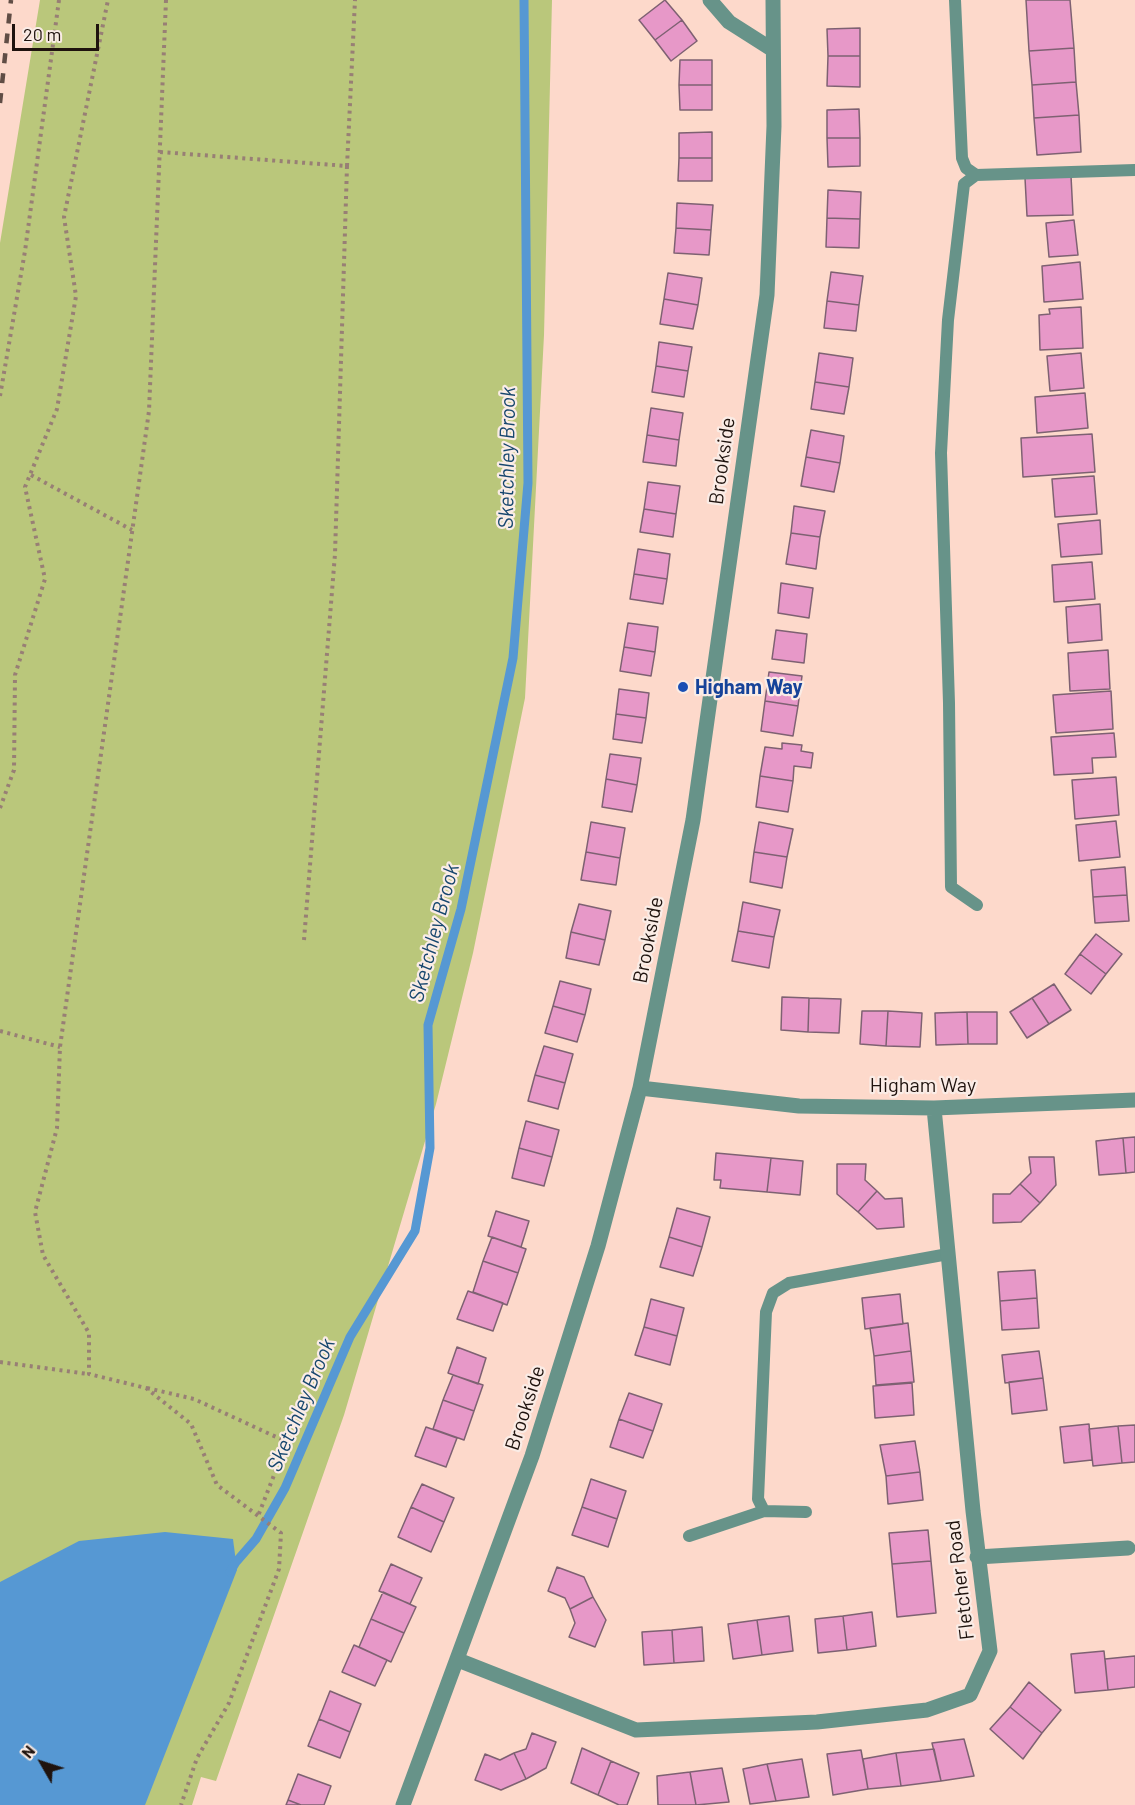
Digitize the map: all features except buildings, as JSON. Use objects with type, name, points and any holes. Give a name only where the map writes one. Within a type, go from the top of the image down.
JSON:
[{"type":"street","points":[[710,0],[729,22],[773,50]]},
{"type":"street","name":"Brookside","points":[[404,1805],[532,1456],[598,1246],[640,1088],[693,820],[767,295],[774,126],[773,0]]},
{"type":"street","name":"Higham Way","points":[[640,1088],[799,1106],[934,1108],[1135,1100]]},
{"type":"street","name":"Fletcher Road","points":[[458,1660],[636,1730],[817,1722],[927,1710],[970,1695],[990,1651],[977,1557],[934,1108]]},
{"type":"street","points":[[977,1557],[1128,1548]]},
{"type":"lane","points":[[955,0],[962,158],[966,168],[976,176]]},
{"type":"lane","points":[[977,905],[951,886],[941,453],[948,320],[964,184],[976,176],[1135,170]]},
{"type":"lane","points":[[764,1511],[758,1500],[766,1312],[773,1293],[789,1283],[948,1254]]},
{"type":"lane","points":[[689,1536],[764,1511],[806,1512]]},
{"type":"path","points":[[0,396],[25,251],[59,0]]},
{"type":"path","points":[[0,808],[14,770],[15,675],[45,579],[25,488],[57,409],[76,296],[64,217],[108,0]]},
{"type":"path","points":[[88,1374],[89,1333],[43,1255],[35,1212],[57,1128],[60,1047],[149,411],[166,0]]},
{"type":"path","points":[[304,940],[335,554],[347,166],[355,0]]},
{"type":"path","points":[[160,153],[347,166]]},
{"type":"path","points":[[31,475],[132,530]]},
{"type":"path","points":[[0,1031],[60,1047]]},
{"type":"path","points":[[0,1362],[88,1374],[194,1399],[287,1442],[258,1516]]},
{"type":"path","points":[[146,1388],[191,1424],[216,1485],[281,1533],[279,1569],[229,1703],[197,1758],[181,1805]]},
{"type":"green space","points":[[40,0],[552,0],[544,335],[525,698],[473,953],[436,1104],[344,1415],[216,1781],[201,1777],[192,1805],[0,1805],[0,243]]},
{"type":"water","points":[[165,1532],[233,1539],[237,1570],[145,1805],[0,1805],[0,1582],[79,1541]]},
{"type":"waterway","name":"Sketchley Brook","points":[[230,1572],[256,1539],[285,1488],[350,1337],[415,1231],[430,1148],[428,1025],[461,909],[513,658],[528,483],[524,0]]},
{"type":"railway","points":[[0,103],[11,0]]},
{"type":"place","name":"Higham Way","points":[[683,687]]}]
